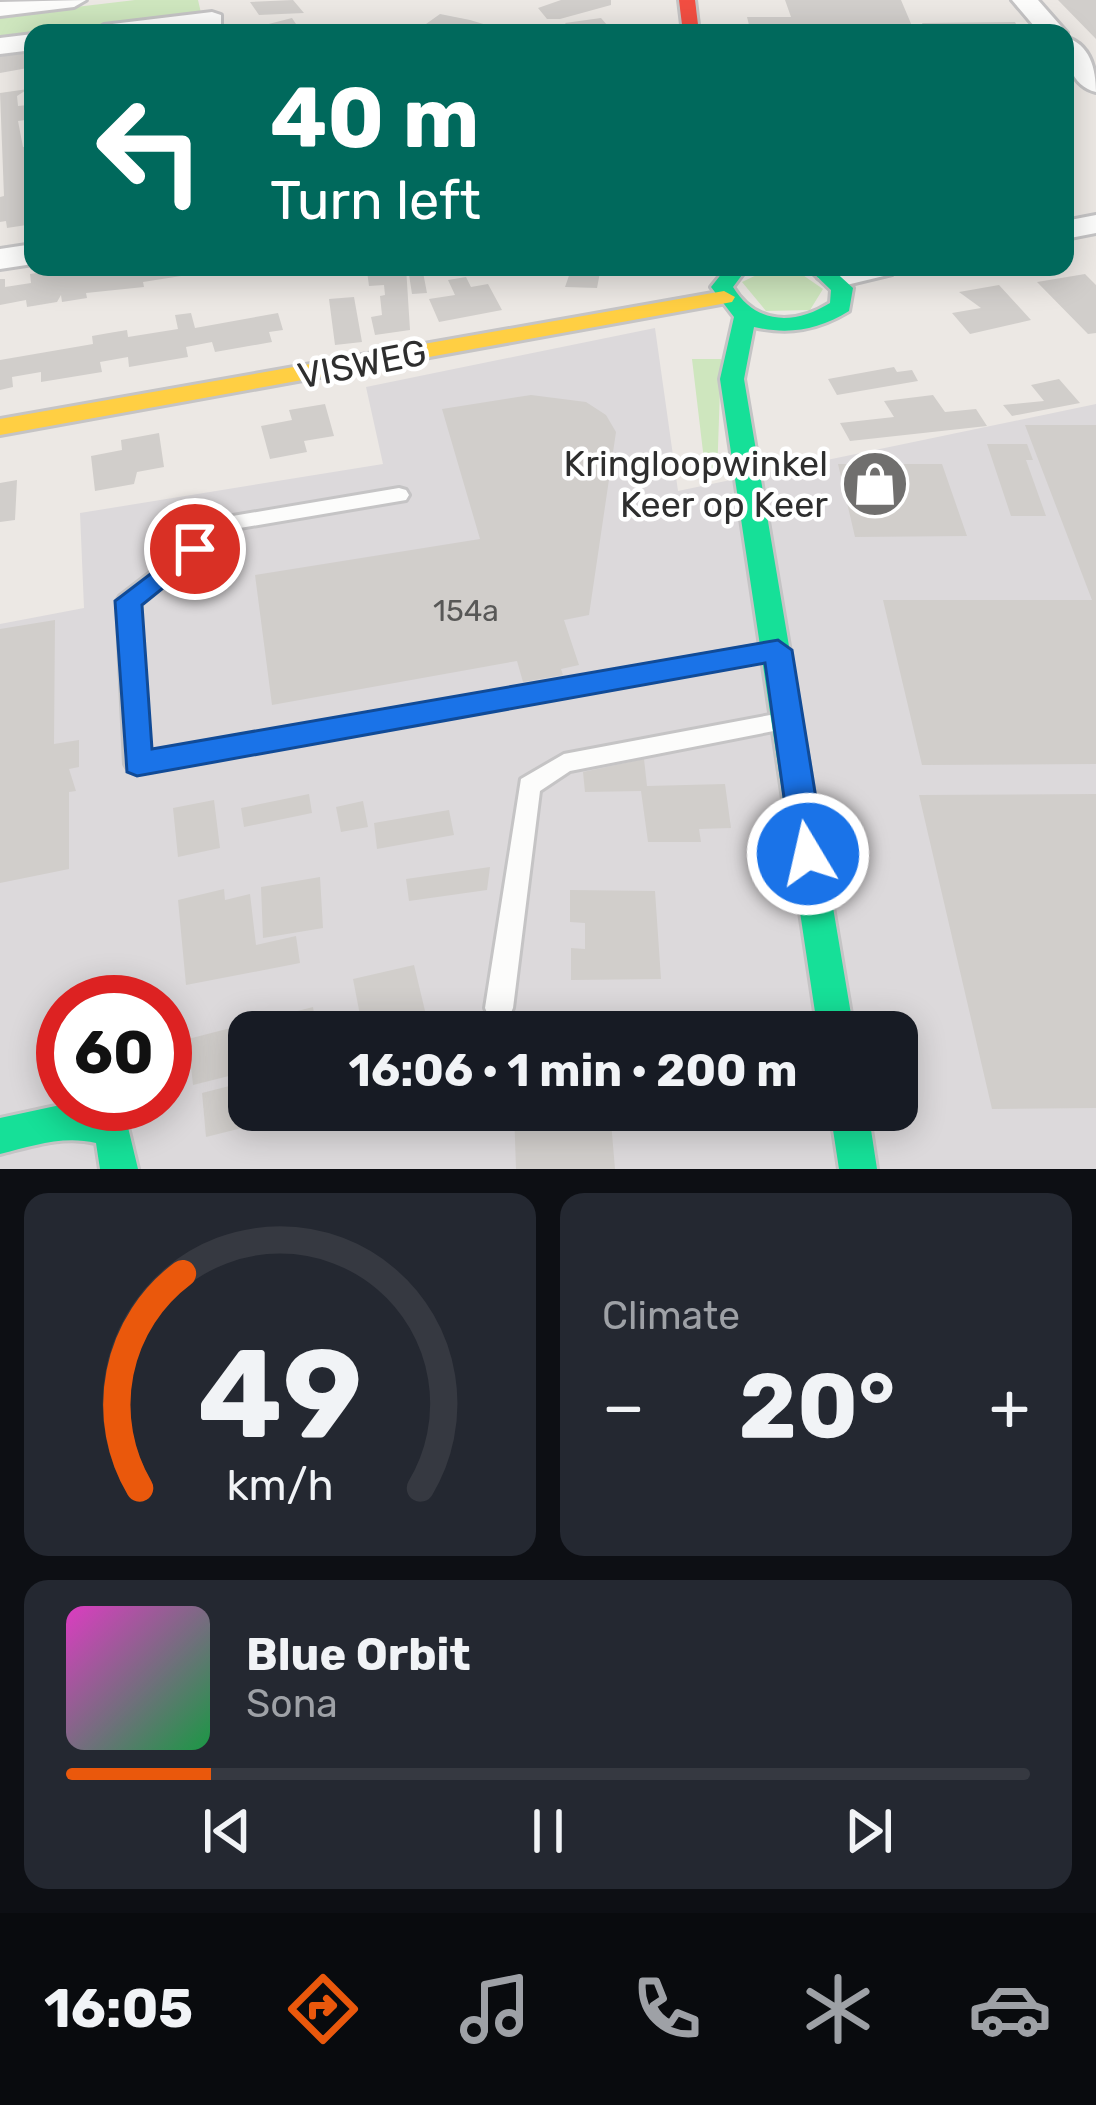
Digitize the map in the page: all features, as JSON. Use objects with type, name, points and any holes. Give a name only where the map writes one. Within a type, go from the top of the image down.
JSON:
[{"type":"main road","points":[[727,276],[735,306],[730,411],[746,441],[833,1011]]},
{"type":"main road","points":[[735,306],[782,325],[808,325],[833,314],[844,297],[829,276]]},
{"type":"main road","name":"VISWEG","points":[[0,427],[735,306]]},
{"type":"main road","points":[[771,353],[782,325]]},
{"type":"main road","points":[[746,441],[762,386]]},
{"type":"main road","points":[[0,1136],[65,1122],[104,1125],[113,1132],[119,1169]]},
{"type":"main road","points":[[852,1131],[858,1169]]},
{"type":"street","points":[[0,9],[74,0]]},
{"type":"street","points":[[1024,0],[1046,24]]},
{"type":"street","points":[[169,24],[213,18]]},
{"type":"street","points":[[1080,54],[1096,84]]},
{"type":"lane","points":[[399,496],[228,523],[128,601],[137,764],[778,650]]},
{"type":"lane","points":[[500,1008],[529,786],[564,763],[788,721]]},
{"type":"shaded area","points":[[655,328],[678,491],[1096,404],[1096,1169],[0,1169],[0,624],[84,608],[80,513],[383,464],[366,387]]},
{"type":"green space","points":[[135,0],[198,0],[201,13],[198,18],[132,24],[24,24],[24,40],[0,43],[0,16]]},
{"type":"green space","points":[[754,276],[804,276],[823,289],[810,310],[766,311],[742,282]]},
{"type":"green space","points":[[692,359],[721,359],[717,477],[706,477]]},
{"type":"building","points":[[293,0],[304,13],[259,15],[250,2]]},
{"type":"building","points":[[561,0],[611,0],[611,5],[560,19],[547,19],[538,8]]},
{"type":"building","points":[[785,0],[901,0],[911,24],[749,24],[747,17],[791,17]]},
{"type":"building","points":[[1058,0],[1096,0],[1096,39]]},
{"type":"building","points":[[440,14],[483,24],[426,24]]},
{"type":"building","points":[[601,18],[606,24],[566,24]]},
{"type":"building","points":[[1015,22],[1016,24],[922,24]]},
{"type":"building","points":[[24,53],[24,69],[0,73],[0,56]]},
{"type":"building","points":[[24,90],[17,96],[18,106],[24,105],[24,120],[18,121],[24,147],[24,225],[7,228],[6,221],[0,222],[0,197],[4,196],[0,93]]},
{"type":"building","points":[[1085,274],[1096,285],[1096,333],[1088,334],[1037,282]]},
{"type":"building","points":[[30,276],[181,276],[143,282],[144,287],[86,293],[87,298],[62,302],[61,295],[57,302],[27,307],[26,300],[0,305],[0,279],[5,279],[5,287],[31,283]]},
{"type":"building","points":[[368,276],[407,276],[410,330],[375,335],[371,317],[382,315],[384,285],[369,286]]},
{"type":"building","points":[[409,276],[424,276],[427,293],[412,294]]},
{"type":"building","points":[[569,276],[599,276],[597,288],[565,287]]},
{"type":"building","points":[[466,277],[471,287],[488,284],[502,310],[439,322],[429,299],[455,295],[448,280]]},
{"type":"building","points":[[999,285],[1031,320],[970,334],[952,313],[981,308],[959,292]]},
{"type":"building","points":[[354,297],[362,342],[335,345],[329,299]]},
{"type":"building","points":[[191,313],[195,328],[278,313],[283,330],[269,332],[272,342],[215,352],[212,342],[186,347],[188,357],[129,367],[128,357],[100,362],[102,372],[41,382],[41,372],[12,377],[13,387],[0,390],[0,360],[93,344],[92,336],[109,333],[127,330],[128,337],[178,329],[175,315]]},
{"type":"building","points":[[894,367],[897,372],[912,370],[918,381],[837,395],[828,379]]},
{"type":"building","points":[[1059,379],[1080,403],[1012,416],[1003,405],[1044,401],[1031,385]]},
{"type":"building","points":[[531,395],[586,402],[606,415],[616,432],[589,615],[564,620],[579,665],[561,669],[563,675],[523,682],[517,661],[272,705],[255,575],[480,539],[442,409]]},
{"type":"building","points":[[933,395],[945,412],[976,409],[987,426],[850,441],[840,423],[894,417],[884,401]]},
{"type":"building","points":[[325,404],[334,436],[304,441],[307,452],[270,459],[261,426],[292,420],[289,410]]},
{"type":"building","points":[[1025,425],[1096,425],[1096,764],[922,765],[883,600],[1092,600]]},
{"type":"building","points":[[159,433],[164,467],[137,472],[134,484],[95,491],[91,456],[122,450],[121,440]]},
{"type":"building","points":[[987,444],[1027,444],[1033,460],[1026,460],[1046,516],[1011,516]]},
{"type":"building","points":[[838,464],[942,464],[967,536],[855,537]]},
{"type":"building","points":[[17,480],[15,520],[0,522],[0,483]]},
{"type":"building","points":[[55,620],[54,744],[79,740],[79,767],[69,769],[76,791],[69,792],[69,869],[0,883],[0,629]]},
{"type":"building","points":[[644,759],[647,786],[725,784],[731,828],[699,829],[701,842],[648,842],[641,791],[585,792],[583,772]]},
{"type":"building","points":[[309,794],[312,813],[244,827],[241,808]]},
{"type":"building","points":[[1096,794],[1096,1108],[992,1109],[919,795]]},
{"type":"building","points":[[214,800],[220,848],[178,857],[173,808]]},
{"type":"building","points":[[363,801],[368,827],[341,832],[336,807]]},
{"type":"building","points":[[449,810],[454,835],[377,849],[374,823]]},
{"type":"building","points":[[490,867],[487,890],[409,901],[406,879]]},
{"type":"building","points":[[320,877],[323,928],[263,938],[261,887]]},
{"type":"building","points":[[224,889],[225,900],[250,894],[256,945],[296,936],[300,963],[192,984],[192,975],[185,975],[178,900]]},
{"type":"building","points":[[570,890],[655,891],[661,979],[571,980],[571,948],[585,949],[585,923],[570,922]]},
{"type":"building","points":[[414,965],[425,1011],[359,1011],[353,979]]},
{"type":"building","points":[[228,1029],[228,1076],[193,1085],[192,1038]]},
{"type":"building","points":[[228,1086],[230,1131],[206,1137],[202,1093]]},
{"type":"building","points":[[515,1131],[612,1131],[615,1169],[516,1169]]},
{"type":"traffic: fast","points":[[731,276],[722,287],[732,303],[759,322],[775,325],[809,322],[841,306],[842,288],[828,276]]},
{"type":"traffic: fast","points":[[745,316],[732,379],[833,1011]]},
{"type":"traffic: fast","points":[[0,1136],[57,1123],[86,1122],[113,1132],[119,1169]]},
{"type":"traffic: fast","points":[[852,1131],[858,1169]]},
{"type":"traffic: slow","points":[[0,427],[724,297]]},
{"type":"traffic: jam","points":[[687,0],[690,24]]},
{"type":"place","name":"Kringloopwinkel Keer op Keer","points":[[875,484]]},
{"type":"route","points":[[195,549],[128,601],[137,764],[778,650],[808,854]]}]
